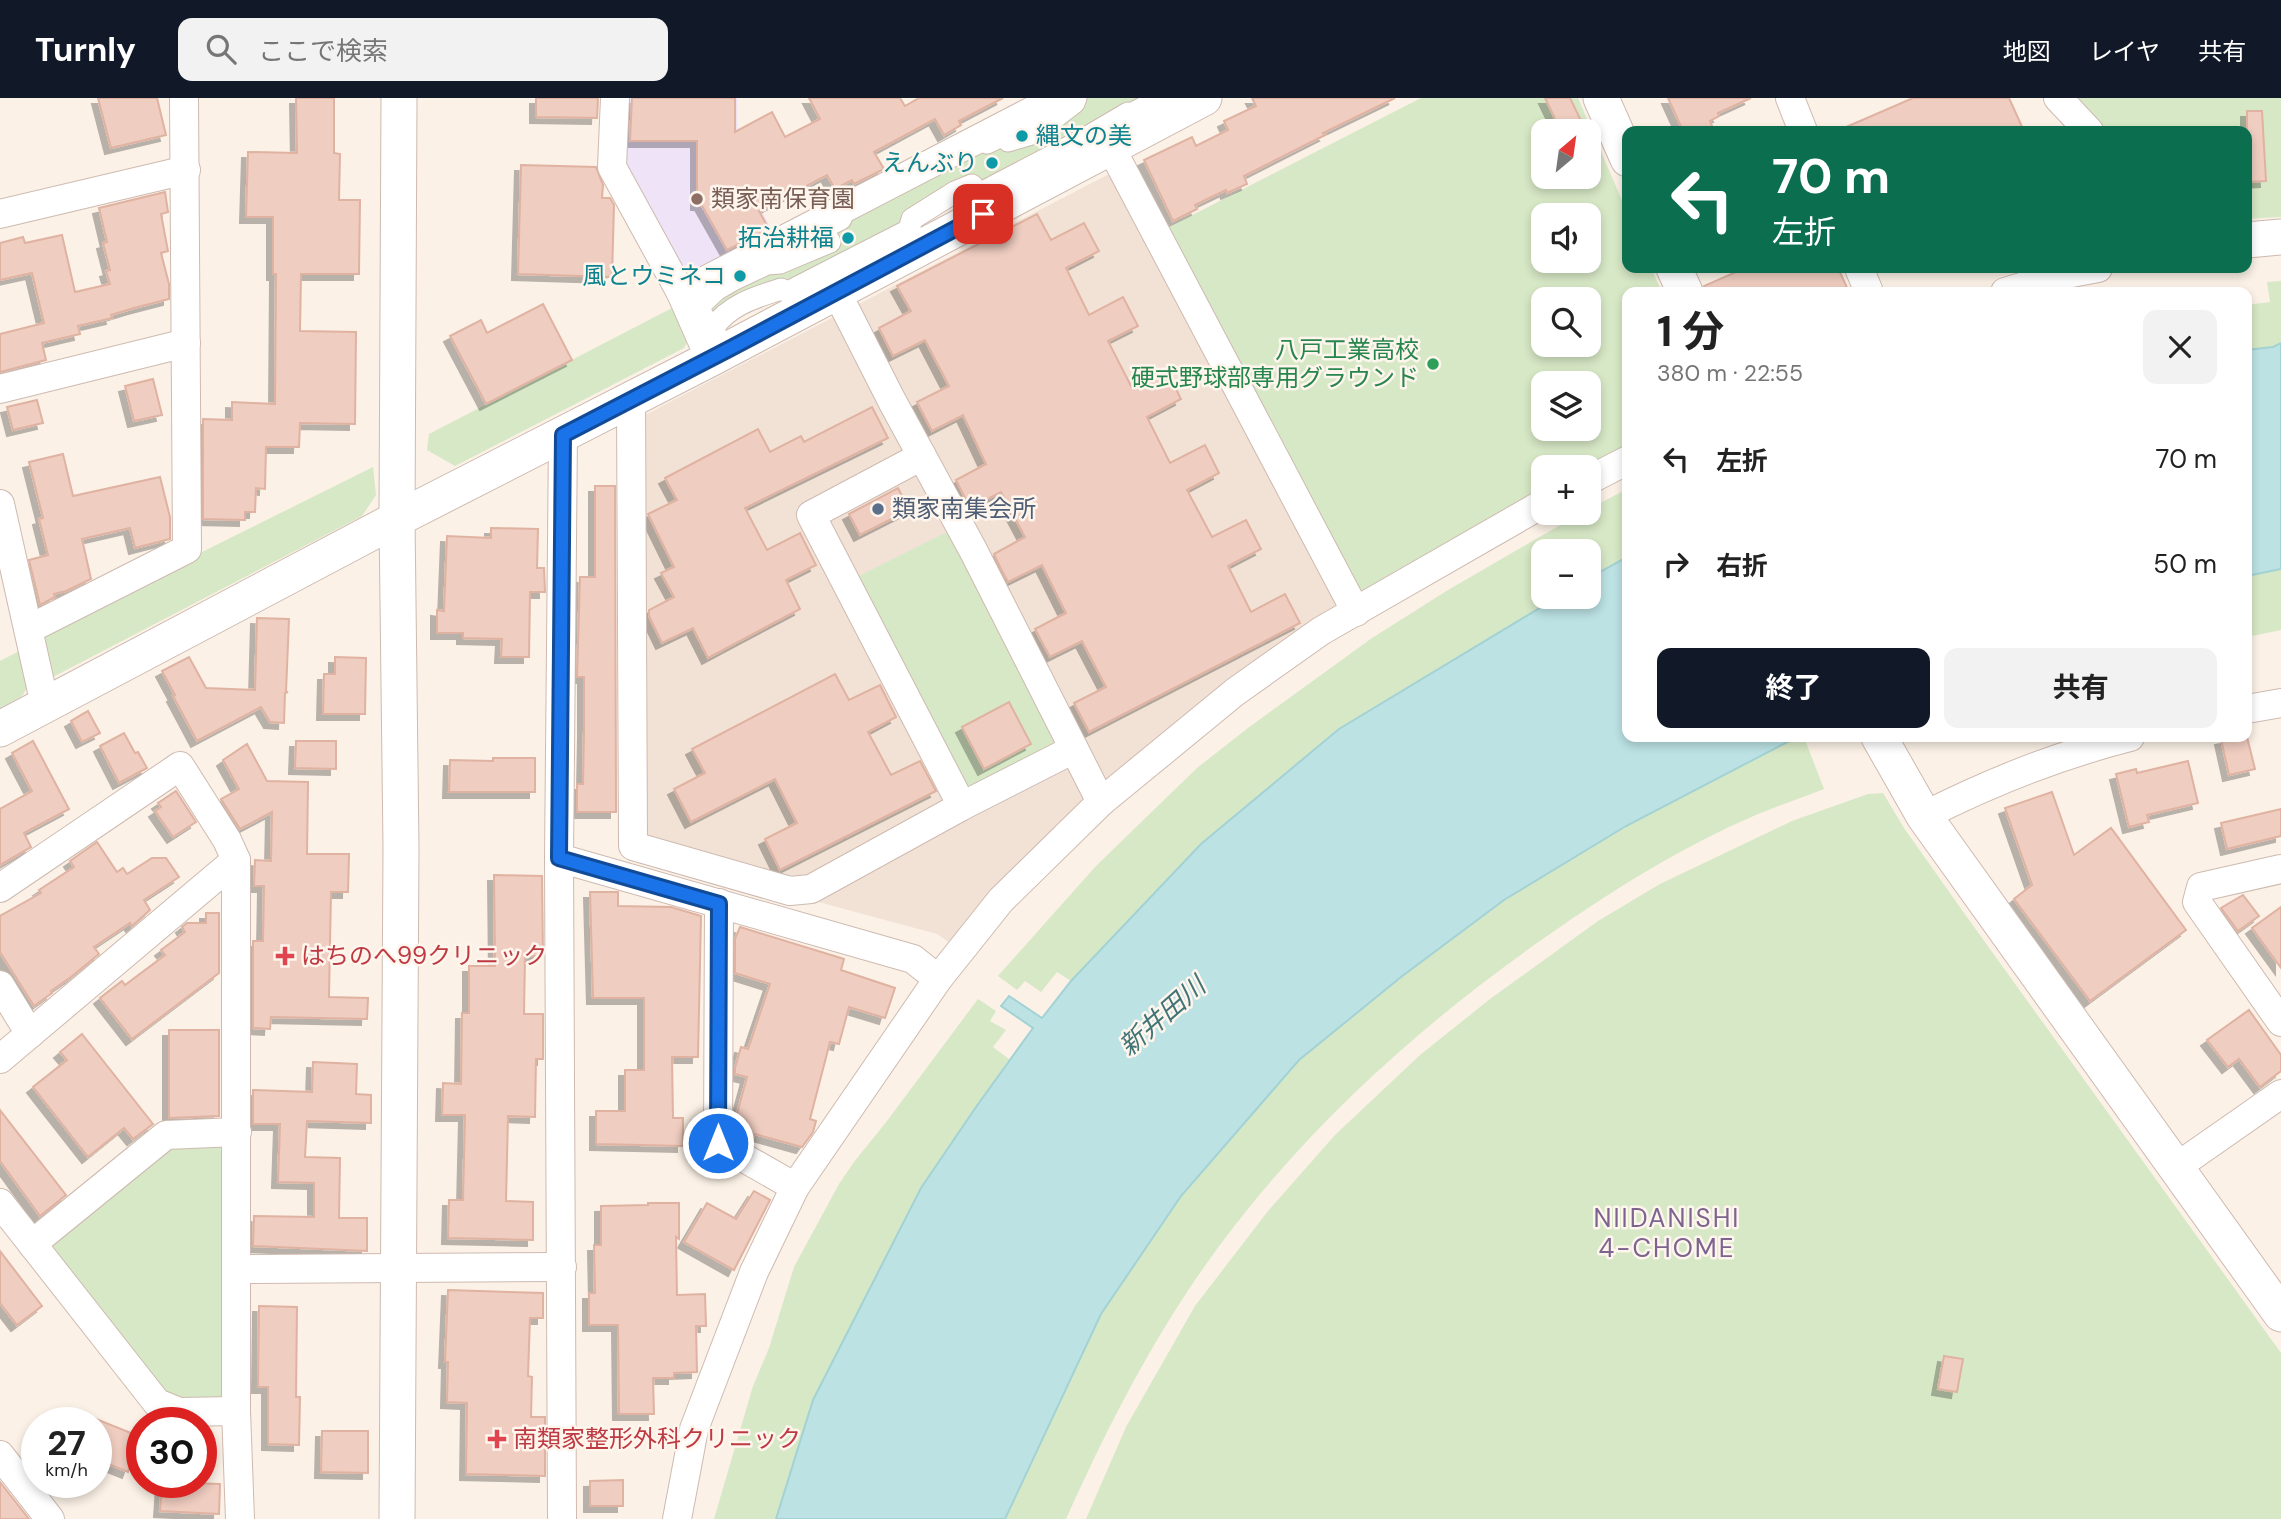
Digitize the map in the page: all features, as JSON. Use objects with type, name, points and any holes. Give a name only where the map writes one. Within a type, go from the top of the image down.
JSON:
[{"type":"street","points":[[29,629],[187,549],[184,98]]},
{"type":"street","points":[[397,1519],[401,848],[397,519],[399,98]]},
{"type":"street","points":[[615,98],[612,167],[681,293],[710,359]]},
{"type":"street","points":[[1076,98],[1074,103],[1035,133],[1008,141],[1005,134],[822,229],[830,242],[780,263],[767,264],[716,290],[698,307],[712,332],[721,318],[738,305],[782,289],[788,292],[909,230],[912,219],[955,192],[972,185],[979,194],[1084,139],[1113,120],[1162,98]]},
{"type":"street","points":[[0,729],[397,519],[837,293],[1204,98]]},
{"type":"street","points":[[1601,98],[1622,145]]},
{"type":"street","points":[[1790,98],[1801,126]]},
{"type":"street","points":[[2058,98],[2084,126]]},
{"type":"street","points":[[681,293],[1040,102]]},
{"type":"street","points":[[1110,146],[1356,612]]},
{"type":"street","points":[[0,214],[186,170]]},
{"type":"street","points":[[2252,240],[2281,237]]},
{"type":"street","points":[[2021,287],[2072,273]]},
{"type":"street","points":[[837,293],[1101,802]]},
{"type":"street","points":[[0,389],[186,343]]},
{"type":"street","points":[[631,399],[632,846],[790,891],[811,889],[962,806],[1074,749]]},
{"type":"street","points":[[562,1519],[559,858],[563,435]]},
{"type":"street","points":[[922,456],[811,515],[962,806]]},
{"type":"street","points":[[1601,474],[1622,463]]},
{"type":"street","points":[[0,504],[46,705]]},
{"type":"street","points":[[677,1519],[694,1429],[754,1272],[794,1187],[938,979],[1001,900],[1101,802],[1235,692],[1321,631],[1531,511]]},
{"type":"street","points":[[2252,708],[2281,703]]},
{"type":"street","points":[[1924,816],[1976,790],[2111,742]]},
{"type":"street","points":[[1882,743],[1924,816],[2281,1314]]},
{"type":"street","points":[[0,887],[180,766],[227,840],[236,860],[236,1411],[240,1519]]},
{"type":"street","points":[[559,858],[913,959],[938,979]]},
{"type":"street","points":[[0,1059],[236,860]]},
{"type":"street","points":[[2281,869],[2201,887],[2197,902],[2281,1022]]},
{"type":"street","points":[[719,904],[718,1143],[794,1187]]},
{"type":"street","points":[[0,985],[30,1034]]},
{"type":"street","points":[[2175,1168],[2281,1094]]},
{"type":"street","points":[[32,1244],[166,1135],[237,1132]]},
{"type":"street","points":[[0,1203],[157,1403],[178,1412],[236,1411]]},
{"type":"street","points":[[237,1269],[562,1267]]},
{"type":"street","points":[[0,1455],[50,1519]]},
{"type":"shaded area","name":"類家南保育園","points":[[622,98],[737,98],[738,168],[772,230],[689,275],[677,273],[622,166]]},
{"type":"shaded area","points":[[1107,175],[1117,177],[1339,598],[1336,610],[953,945],[937,934],[623,849],[641,417]]},
{"type":"green space","points":[[1074,98],[1162,98],[712,332],[701,292]]},
{"type":"green space","name":"八戸工業高校 硬式野球部専用グラウンド","points":[[1421,98],[1578,98],[1587,119],[1531,119],[1531,189],[1601,189],[1601,152],[1622,200],[1622,273],[1653,273],[1660,287],[1622,287],[1622,451],[1601,461],[1601,455],[1531,455],[1531,499],[1368,593],[1355,587],[1169,227]]},
{"type":"green space","points":[[2076,98],[2281,98],[2281,217],[2252,219],[2252,126],[2103,126]]},
{"type":"green space","points":[[2281,281],[2281,343],[2273,347],[2252,349],[2252,304],[2270,302],[2267,282]]},
{"type":"green space","points":[[674,307],[690,337],[684,348],[455,466],[427,450],[429,434]]},
{"type":"green space","points":[[373,467],[376,495],[362,516],[51,678],[41,642],[47,634],[194,556]]},
{"type":"green space","points":[[1622,492],[1622,560],[1601,571],[1601,539],[1536,539],[1560,525],[1601,525],[1601,503]]},
{"type":"green space","points":[[951,530],[1065,745],[965,798],[851,580]]},
{"type":"green space","points":[[1531,542],[1531,609],[1538,609],[1338,729],[1201,844],[1071,981],[1057,972],[1041,992],[1025,981],[1017,990],[998,976],[1096,866],[1197,768],[1372,638]]},
{"type":"green space","points":[[2281,569],[2281,630],[2252,636],[2252,575]]},
{"type":"green space","points":[[21,650],[29,685],[22,696],[0,708],[0,661]]},
{"type":"green space","points":[[1787,742],[1806,742],[1824,789],[1758,814],[1703,840],[1597,902],[1497,972],[1400,1051],[1311,1136],[1231,1230],[1195,1280],[1125,1397],[1066,1519],[1005,1519],[1101,1314],[1181,1196],[1299,1060],[1401,977],[1504,900],[1626,826]]},
{"type":"green space","points":[[1883,793],[1904,828],[1964,913],[2281,1353],[2281,1519],[1086,1519],[1126,1427],[1195,1306],[1268,1211],[1335,1135],[1420,1055],[1490,999],[1598,921],[1660,884],[1792,821],[1868,794]]},
{"type":"green space","points":[[978,999],[996,1011],[990,1021],[1006,1030],[993,1047],[1009,1059],[921,1188],[813,1400],[776,1519],[714,1519],[753,1386],[769,1348],[794,1267],[839,1184],[854,1162]]},
{"type":"green space","points":[[179,1141],[228,1147],[226,1392],[219,1400],[175,1400],[161,1394],[52,1254],[53,1241]]},
{"type":"water","points":[[2281,343],[2281,569],[2252,575],[2252,349],[2273,347]]},
{"type":"water","name":"新井田川","points":[[1622,560],[1622,742],[1787,742],[1626,826],[1504,900],[1401,977],[1299,1060],[1181,1196],[1101,1314],[1005,1519],[776,1519],[813,1400],[921,1188],[1033,1028],[1001,1006],[1009,996],[1042,1018],[1071,981],[1201,844],[1339,729],[1538,609],[1601,609],[1601,571]]},
{"type":"building","points":[[98,98],[157,98],[166,135],[111,148]]},
{"type":"building","points":[[296,98],[334,98],[334,153],[340,154],[339,200],[360,200],[359,274],[301,274],[300,331],[356,332],[355,424],[300,423],[299,447],[266,447],[265,489],[256,488],[255,512],[245,512],[245,520],[203,519],[203,419],[232,420],[232,402],[275,404],[276,274],[273,274],[273,217],[246,217],[248,152],[297,153]]},
{"type":"building","points":[[536,98],[598,98],[597,118],[536,117]]},
{"type":"building","points":[[632,98],[735,98],[735,132],[772,112],[785,137],[820,119],[809,98],[900,98],[905,106],[919,98],[1003,98],[959,121],[961,125],[944,135],[935,119],[874,152],[884,169],[854,184],[852,180],[835,189],[827,175],[759,211],[769,229],[727,250],[701,204],[697,204],[697,141],[630,141]]},
{"type":"building","points":[[1252,98],[1395,98],[1244,176],[1247,184],[1227,193],[1226,190],[1195,205],[1197,209],[1173,221],[1144,160],[1192,137],[1196,146],[1228,130],[1224,121],[1256,106]]},
{"type":"building","points":[[1545,98],[1570,98],[1580,119],[1555,119]]},
{"type":"building","points":[[1668,98],[1751,98],[1718,113],[1719,116],[1710,121],[1712,126],[1681,126]]},
{"type":"building","points":[[1913,98],[2009,98],[2022,126],[1849,126]]},
{"type":"building","points":[[2247,111],[2262,111],[2266,181],[2252,182],[2252,126],[2247,126]]},
{"type":"building","points":[[521,165],[596,167],[603,185],[602,198],[610,198],[614,205],[612,277],[518,274]]},
{"type":"building","points":[[165,192],[168,212],[161,214],[168,251],[161,253],[169,284],[169,299],[78,326],[80,334],[42,343],[46,360],[0,372],[0,334],[44,323],[32,273],[0,280],[0,243],[23,237],[25,243],[62,235],[75,292],[110,284],[106,271],[110,270],[103,243],[107,242],[99,208]]},
{"type":"building","points":[[1037,214],[1051,240],[1084,223],[1099,251],[1066,268],[1089,315],[1123,297],[1138,326],[1108,341],[1132,388],[1167,371],[1181,399],[1147,417],[1170,463],[1205,445],[1219,473],[1187,490],[1212,537],[1246,520],[1261,549],[1228,566],[1251,612],[1285,594],[1300,623],[1089,732],[1074,703],[1106,687],[1082,641],[1050,657],[1035,629],[1066,613],[1042,565],[1008,582],[1000,567],[994,554],[1025,537],[1001,492],[970,508],[956,480],[986,464],[963,415],[932,431],[917,402],[949,386],[925,340],[893,356],[879,328],[911,311],[897,286]]},
{"type":"building","points":[[1734,273],[1840,273],[1847,287],[1704,287]]},
{"type":"building","points":[[543,304],[572,360],[486,404],[450,336],[481,320],[487,333]]},
{"type":"building","points":[[153,379],[162,415],[134,421],[125,386]]},
{"type":"building","points":[[37,400],[43,423],[13,430],[7,407]]},
{"type":"building","points":[[872,407],[888,438],[745,508],[767,550],[800,533],[816,565],[786,580],[800,609],[708,658],[693,628],[662,643],[649,616],[649,610],[674,597],[661,573],[674,567],[648,514],[677,500],[665,478],[758,429],[770,452],[801,436],[804,442]]},
{"type":"building","points":[[63,454],[73,496],[160,477],[170,517],[170,539],[135,548],[130,528],[82,539],[91,579],[54,594],[55,597],[40,605],[29,560],[48,555],[39,519],[43,518],[29,462]]},
{"type":"building","points":[[595,486],[615,486],[616,812],[577,812],[577,784],[583,784],[584,731],[584,677],[577,677],[580,577],[595,577]]},
{"type":"building","name":"類家南集会所","points":[[898,488],[909,510],[860,535],[849,514]]},
{"type":"building","points":[[491,528],[538,529],[537,568],[544,568],[545,592],[530,592],[529,657],[501,657],[502,639],[463,638],[463,633],[437,633],[437,610],[444,611],[447,536],[491,538]]},
{"type":"building","points":[[257,618],[289,619],[288,692],[285,693],[284,723],[270,722],[261,707],[197,741],[162,671],[189,657],[206,688],[255,690]]},
{"type":"building","points":[[335,657],[366,658],[365,714],[323,714],[324,674],[335,674]]},
{"type":"building","points":[[835,674],[849,700],[880,685],[896,717],[868,732],[891,775],[920,761],[936,791],[780,870],[765,839],[797,823],[775,779],[691,822],[674,789],[705,773],[692,749]]},
{"type":"building","points":[[1009,702],[1031,744],[984,769],[962,727]]},
{"type":"building","points":[[88,711],[100,733],[82,742],[71,721]]},
{"type":"building","points":[[124,733],[147,768],[119,783],[100,746]]},
{"type":"building","points":[[33,741],[69,809],[24,833],[31,847],[0,865],[0,809],[32,791],[12,753]]},
{"type":"building","points":[[296,741],[336,741],[336,769],[295,768]]},
{"type":"building","points":[[2222,742],[2248,742],[2255,769],[2229,775]]},
{"type":"building","points":[[247,744],[267,781],[308,782],[307,854],[349,854],[348,892],[331,892],[329,997],[368,998],[367,1019],[271,1017],[270,1029],[253,1028],[253,941],[263,941],[264,886],[254,886],[255,860],[271,861],[272,812],[240,829],[221,799],[239,789],[223,760]]},
{"type":"building","points":[[493,758],[535,758],[535,792],[449,792],[450,760],[493,761]]},
{"type":"building","points":[[2188,761],[2198,803],[2147,815],[2149,822],[2129,827],[2116,774],[2136,769],[2137,773]]},
{"type":"building","points":[[176,791],[196,822],[173,837],[155,811],[161,807],[158,803]]},
{"type":"building","points":[[2052,792],[2074,855],[2111,828],[2186,930],[2090,1001],[2014,899],[2032,885],[2005,808]]},
{"type":"building","points":[[2281,809],[2281,836],[2227,849],[2221,823]]},
{"type":"building","points":[[97,842],[117,872],[123,868],[127,874],[152,858],[166,858],[179,877],[144,900],[150,910],[132,926],[130,923],[94,947],[99,954],[34,1006],[0,952],[0,916],[41,893],[39,890],[74,867],[70,861]]},
{"type":"building","points":[[494,875],[542,876],[543,956],[525,956],[524,1014],[543,1014],[543,1059],[536,1059],[535,1117],[508,1116],[506,1201],[533,1202],[533,1240],[448,1238],[449,1200],[463,1200],[465,1115],[442,1115],[443,1083],[461,1084],[462,1013],[469,1013],[469,966],[495,966]]},
{"type":"building","points":[[590,892],[618,892],[618,906],[671,907],[701,916],[698,1057],[672,1057],[673,1118],[683,1118],[683,1146],[596,1144],[596,1111],[625,1111],[625,1070],[644,1070],[644,998],[593,998]]},
{"type":"building","points":[[2243,895],[2259,916],[2238,931],[2221,908]]},
{"type":"building","points":[[2281,907],[2281,968],[2252,928]]},
{"type":"building","points":[[206,913],[219,913],[219,973],[132,1039],[100,998],[122,981],[125,985],[165,955],[161,950],[185,932],[182,927],[187,923],[206,923]]},
{"type":"building","points":[[740,927],[844,959],[841,970],[895,988],[885,1018],[849,1007],[839,1044],[830,1042],[810,1119],[816,1121],[813,1132],[802,1147],[755,1134],[753,1138],[735,1133],[735,1121],[747,1077],[735,1074],[735,1068],[741,1047],[748,1049],[770,984],[735,973],[735,939]]},
{"type":"building","points":[[2249,1010],[2281,1055],[2281,1071],[2260,1087],[2239,1059],[2228,1067],[2207,1040]]},
{"type":"building","points":[[169,1030],[219,1030],[219,1116],[169,1118]]},
{"type":"building","points":[[82,1034],[153,1124],[133,1139],[124,1128],[88,1157],[33,1087],[67,1060],[60,1052]]},
{"type":"building","points":[[313,1062],[357,1064],[356,1094],[371,1095],[371,1123],[307,1121],[305,1157],[340,1158],[339,1218],[367,1218],[367,1251],[253,1246],[254,1216],[314,1217],[314,1183],[278,1182],[280,1124],[253,1124],[253,1090],[312,1092]]},
{"type":"building","points":[[0,1110],[66,1195],[40,1216],[0,1161]]},
{"type":"building","points":[[754,1191],[770,1200],[734,1270],[684,1242],[707,1203],[736,1219]]},
{"type":"building","points":[[679,1203],[679,1239],[676,1237],[677,1295],[705,1294],[706,1326],[696,1326],[697,1372],[674,1373],[674,1378],[653,1378],[654,1414],[619,1414],[618,1325],[589,1325],[589,1293],[595,1293],[594,1245],[601,1245],[601,1206]]},
{"type":"building","points":[[0,1251],[42,1306],[17,1325],[0,1303]]},
{"type":"building","points":[[448,1290],[543,1293],[543,1318],[530,1318],[528,1376],[532,1377],[531,1417],[545,1417],[545,1476],[466,1474],[467,1403],[447,1402],[448,1362],[445,1362]]},
{"type":"building","points":[[259,1306],[297,1307],[296,1397],[300,1397],[299,1445],[268,1444],[268,1387],[258,1387]]},
{"type":"building","points":[[1944,1356],[1963,1359],[1957,1392],[1938,1389]]},
{"type":"building","points":[[112,1425],[126,1431],[126,1471],[112,1466]]},
{"type":"building","points":[[322,1431],[368,1431],[368,1473],[321,1472]]},
{"type":"building","points":[[623,1480],[623,1506],[590,1506],[590,1481]]},
{"type":"building","points":[[0,1482],[29,1519],[0,1519]]},
{"type":"building","points":[[217,1484],[220,1484],[219,1514],[160,1511],[161,1498],[217,1498]]},
{"type":"place","name":"縄文の美","points":[[1022,136]]},
{"type":"place","name":"えんぶり","points":[[992,163]]},
{"type":"place","name":"類家南保育園","points":[[697,199]]},
{"type":"place","name":"拓治耕福","points":[[848,238]]},
{"type":"place","name":"風とウミネコ","points":[[740,276]]},
{"type":"place","name":"八戸工業高校 硬式野球部専用グラウンド","points":[[1433,364]]},
{"type":"place","name":"類家南集会所","points":[[878,509]]},
{"type":"place","name":"はちのへ99クリニック","points":[[285,956]]},
{"type":"place","name":"南類家整形外科クリニック","points":[[497,1439]]},
{"type":"district","name":"NIIDANISHI 4-CHOME","points":[[1667,1233]]},
{"type":"route","points":[[718,1143],[719,904],[559,858],[563,435],[983,214]]}]
